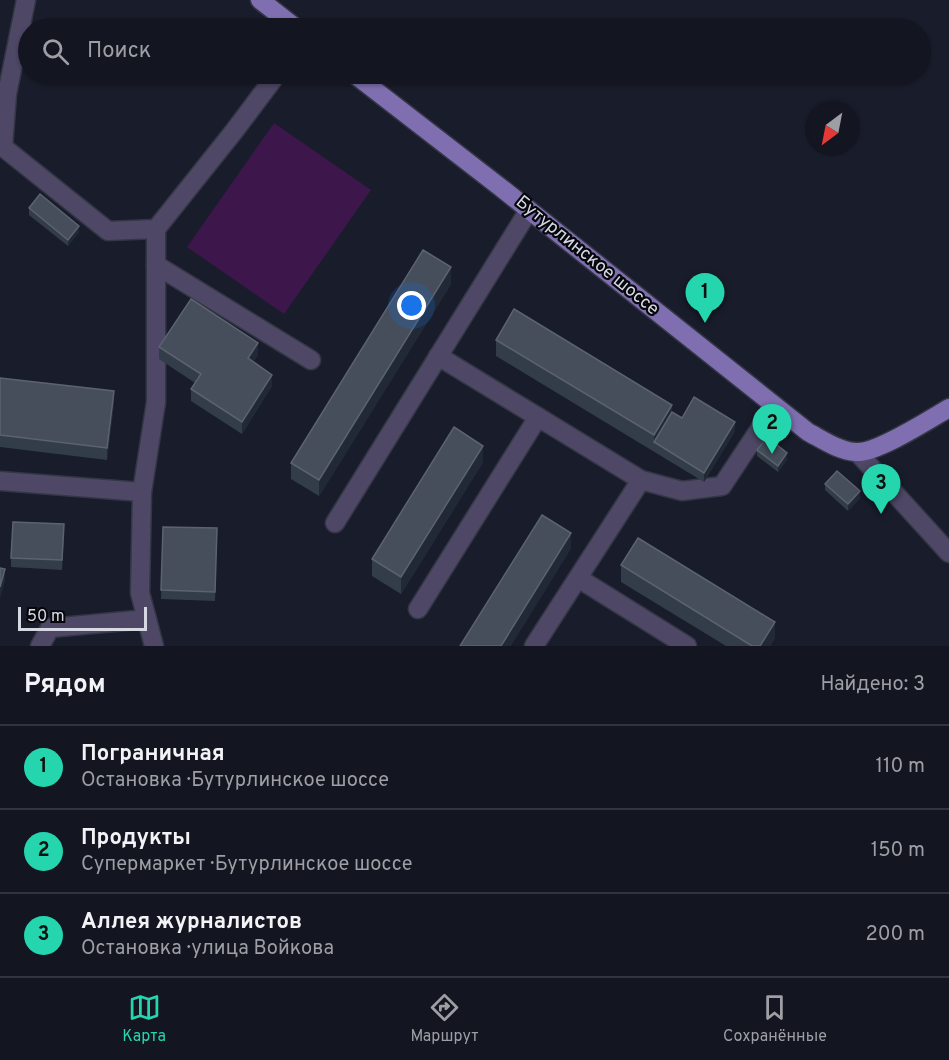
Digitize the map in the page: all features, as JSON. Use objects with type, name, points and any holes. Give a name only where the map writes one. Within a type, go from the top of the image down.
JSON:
[{"type":"main road","points":[[260,0],[283,18]]},
{"type":"main road","name":"Бутурлинское шоссе","points":[[367,84],[808,432],[835,447],[858,453]]},
{"type":"main road","points":[[858,453],[895,440],[949,408]]},
{"type":"street","points":[[22,18],[26,0]]},
{"type":"street","points":[[18,34],[3,97],[3,147],[108,231],[156,229]]},
{"type":"street","points":[[154,646],[140,593],[142,492],[156,402],[156,229],[270,84]]},
{"type":"street","points":[[335,523],[528,210]]},
{"type":"street","points":[[156,265],[311,360]]},
{"type":"street","points":[[438,356],[641,480],[682,491],[722,486],[775,406]]},
{"type":"street","points":[[418,609],[538,417]]},
{"type":"street","points":[[858,453],[943,536],[949,553]]},
{"type":"street","points":[[534,646],[641,480]]},
{"type":"street","points":[[0,481],[142,492]]},
{"type":"street","points":[[578,578],[687,646]]},
{"type":"street","points":[[40,646],[50,627],[147,620]]},
{"type":"shaded area","points":[[274,123],[371,190],[284,314],[187,247]]},
{"type":"building","points":[[40,194],[79,226],[68,240],[29,208]]},
{"type":"building","points":[[423,250],[451,267],[319,480],[291,463]]},
{"type":"building","points":[[191,299],[258,343],[248,358],[272,375],[242,422],[191,389],[201,374],[159,347]]},
{"type":"building","points":[[514,309],[672,405],[654,435],[496,340]]},
{"type":"building","points":[[0,378],[114,391],[107,448],[0,435]]},
{"type":"building","points":[[694,397],[735,422],[704,473],[654,442],[672,412],[682,418]]},
{"type":"building","points":[[454,427],[483,446],[401,577],[372,559]]},
{"type":"building","points":[[767,437],[787,453],[778,466],[757,450]]},
{"type":"building","points":[[837,471],[860,491],[848,504],[825,484]]},
{"type":"building","points":[[542,515],[571,533],[501,646],[460,646]]},
{"type":"building","points":[[13,522],[64,524],[62,560],[11,558]]},
{"type":"building","points":[[163,527],[217,528],[215,592],[161,590]]},
{"type":"building","points":[[638,538],[775,622],[760,646],[752,646],[621,565]]},
{"type":"building","points":[[0,568],[5,569],[0,587]]},
{"type":"place","name":"Пограничная","points":[[705,323]]},
{"type":"place","name":"Продукты","points":[[772,454]]},
{"type":"place","name":"Аллея журналистов","points":[[881,514]]}]
